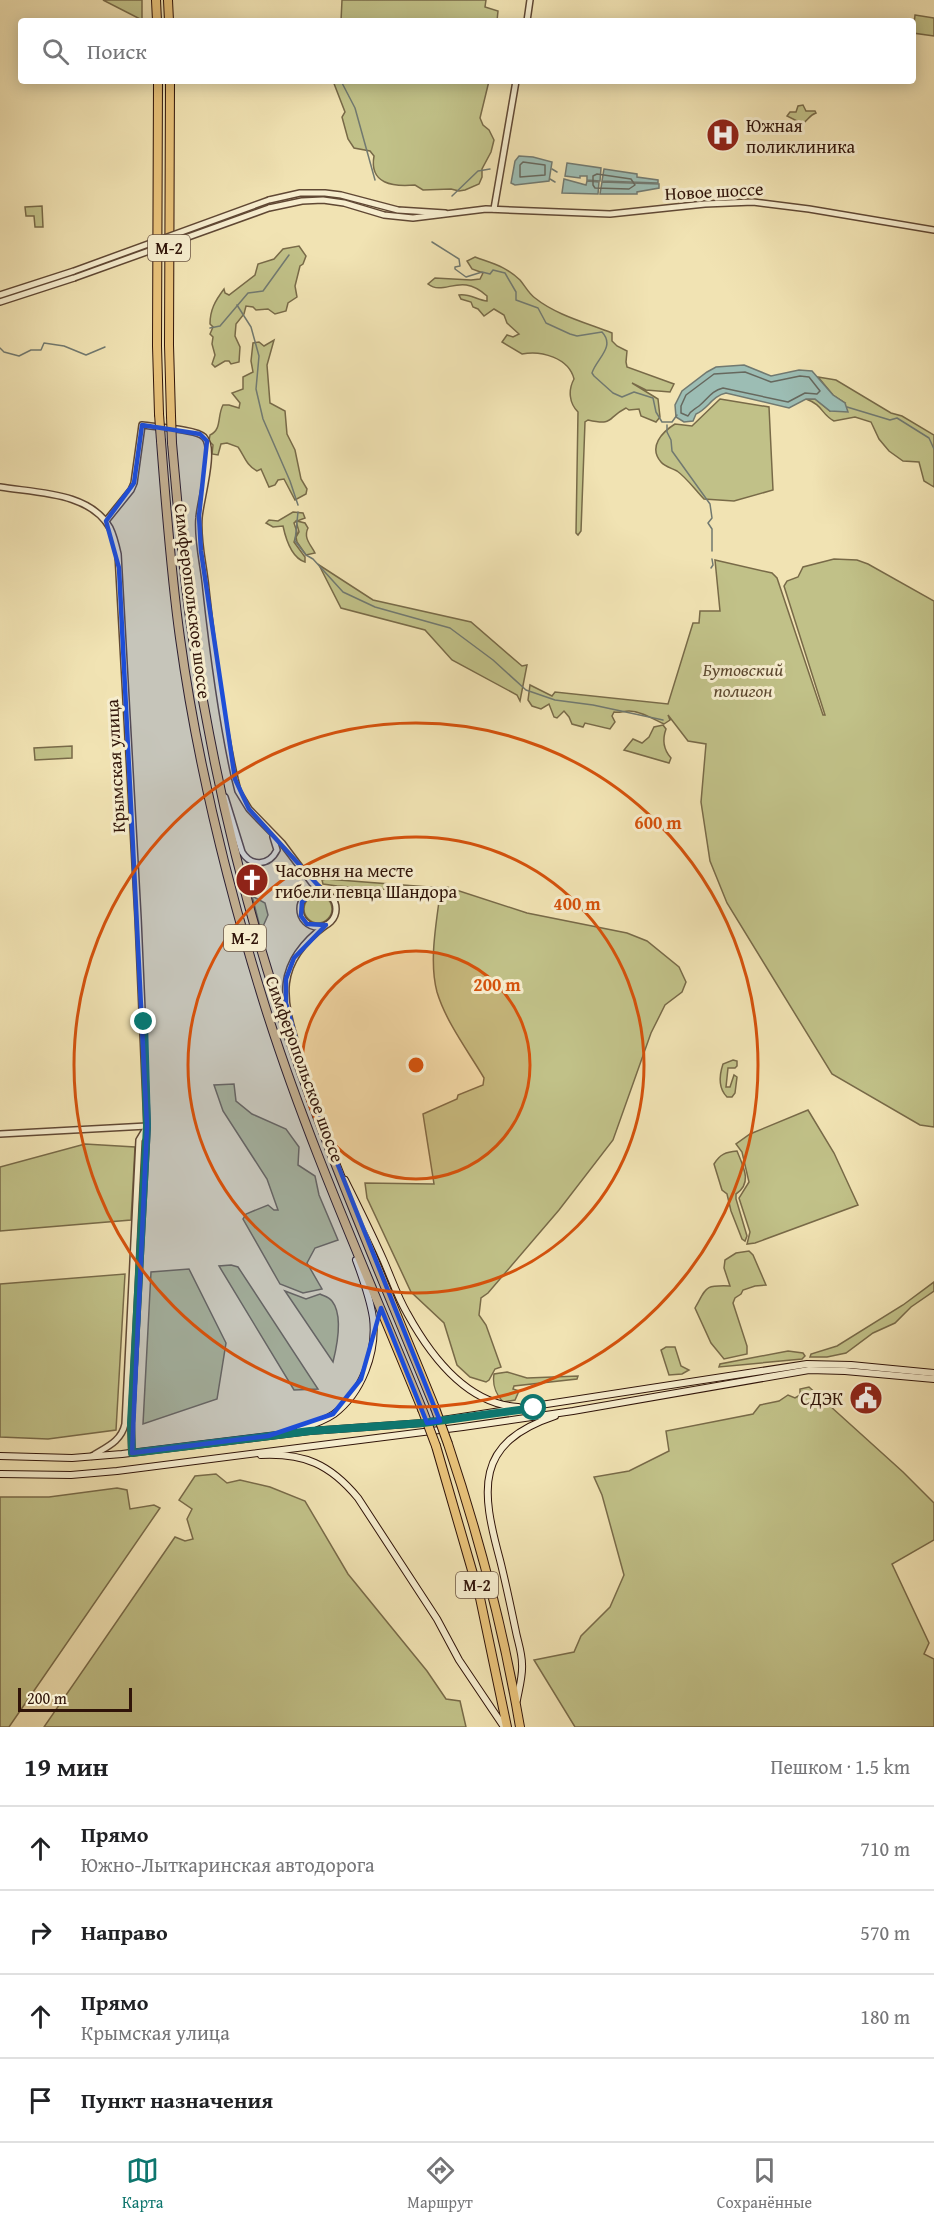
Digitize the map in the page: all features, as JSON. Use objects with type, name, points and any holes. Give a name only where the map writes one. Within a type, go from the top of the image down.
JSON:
[{"type":"highway","points":[[156,0],[157,18]]},
{"type":"highway","points":[[168,0],[169,18]]},
{"type":"highway","name":"Симферопольское шоссе","points":[[158,84],[159,414],[180,639],[208,789],[233,895],[264,1004],[319,1154],[436,1446],[480,1598],[506,1727]]},
{"type":"highway","name":"Симферопольское шоссе","points":[[170,84],[169,312],[172,443],[180,539],[193,637],[217,773],[256,932],[276,999],[332,1152],[435,1407],[474,1523],[492,1591],[516,1704]]},
{"type":"highway","name":"М-2","points":[[516,1704],[520,1727]]},
{"type":"main road","points":[[332,1152],[406,1312],[432,1350],[458,1380],[482,1398],[508,1406],[534,1408]]},
{"type":"main road","points":[[268,1436],[317,1424],[342,1407],[351,1397],[361,1379],[373,1343],[370,1300],[319,1154]]},
{"type":"main road","points":[[0,1456],[16,1458],[132,1453],[310,1431],[423,1423],[534,1408],[801,1364],[830,1364],[934,1373]]},
{"type":"main road","points":[[0,1474],[71,1475],[117,1471],[218,1456],[463,1427],[822,1370],[934,1379]]},
{"type":"main road","points":[[516,1704],[523,1665],[489,1516],[488,1481],[499,1451],[509,1440],[541,1421],[573,1411]]},
{"type":"main road","points":[[218,1456],[296,1457],[322,1465],[345,1482],[358,1498],[437,1619],[459,1660],[506,1727]]},
{"type":"street","points":[[528,18],[531,0]]},
{"type":"street","points":[[494,209],[515,84]]},
{"type":"street","points":[[0,295],[74,271],[269,200],[300,193],[347,196],[398,210],[450,213]]},
{"type":"street","points":[[0,302],[269,208],[302,201],[323,200],[344,203],[400,217],[424,218],[450,213]]},
{"type":"street","name":"Новое шоссе","points":[[450,213],[494,209],[610,214],[705,204],[753,202],[809,208],[934,230]]},
{"type":"street","points":[[0,487],[77,501],[93,509],[106,521],[134,483],[142,425],[187,431],[205,437],[208,450],[199,524],[207,609],[220,700],[238,791],[249,809],[282,843],[312,883],[333,899],[336,909],[333,919],[314,934],[294,958],[284,989],[314,1105]]},
{"type":"street","name":"Крымская улица","points":[[106,521],[115,540],[119,568],[143,1006],[147,1126]]},
{"type":"street","points":[[217,773],[242,852],[249,861],[265,862],[275,854],[277,846],[267,828]]},
{"type":"street","points":[[325,893],[309,894],[302,902],[300,911],[307,924],[316,927],[326,926]]},
{"type":"street","points":[[0,1134],[147,1126]]},
{"type":"street","points":[[132,1453],[131,1423],[147,1126]]},
{"type":"street","points":[[92,1456],[119,1439],[123,1434],[125,1424],[139,1140],[147,1126]]},
{"type":"highlighted area","points":[[142,425],[200,434],[207,441],[199,516],[201,551],[235,779],[249,809],[325,893],[314,892],[302,902],[301,916],[307,924],[326,925],[294,958],[286,979],[286,1003],[314,1105],[440,1421],[427,1423],[381,1308],[361,1379],[333,1414],[268,1436],[132,1453],[147,1126],[119,568],[106,521],[134,483]]},
{"type":"green space","points":[[103,0],[142,0],[142,18]]},
{"type":"green space","points":[[342,0],[486,0],[485,7],[498,11],[497,18],[341,18]]},
{"type":"green space","points":[[915,15],[934,18],[934,36],[916,33]]},
{"type":"green space","points":[[334,84],[488,84],[480,118],[494,140],[491,152],[482,169],[479,184],[459,191],[423,190],[415,185],[384,182],[375,173],[374,156],[370,151],[354,148],[348,139],[342,117],[345,112]]},
{"type":"green space","points":[[803,105],[806,111],[816,113],[802,124],[801,121],[787,116],[790,112],[796,112],[798,106]]},
{"type":"green space","points":[[42,206],[43,227],[35,227],[34,216],[26,216],[25,207]]},
{"type":"green space","points":[[299,246],[306,256],[300,266],[295,286],[297,297],[288,303],[286,311],[275,314],[268,309],[256,310],[246,306],[244,314],[236,324],[235,336],[240,347],[239,362],[231,364],[225,361],[215,367],[212,364],[215,355],[213,337],[210,334],[213,327],[210,319],[221,293],[224,289],[229,295],[255,275],[258,264],[274,259],[283,249]]},
{"type":"green space","points":[[475,257],[509,271],[533,296],[552,309],[612,333],[612,341],[627,351],[627,367],[674,384],[670,392],[646,390],[632,383],[658,399],[660,417],[656,422],[641,416],[639,409],[626,408],[610,420],[585,422],[581,531],[578,535],[576,533],[578,412],[570,396],[574,379],[571,372],[553,357],[537,353],[522,354],[502,342],[507,335],[513,337],[519,334],[507,323],[504,315],[494,309],[484,316],[473,307],[471,302],[461,299],[459,295],[487,301],[487,296],[477,289],[469,285],[441,288],[428,284],[435,278],[480,279],[483,273],[472,269],[467,261]]},
{"type":"green space","points":[[274,340],[267,365],[270,403],[285,411],[287,434],[295,450],[301,479],[307,489],[306,494],[295,500],[284,479],[278,480],[275,485],[269,487],[261,469],[257,471],[250,466],[238,447],[227,443],[221,444],[218,455],[212,454],[213,445],[209,441],[210,435],[218,426],[223,405],[239,408],[240,403],[232,393],[243,389],[243,377],[253,372],[251,361],[253,343],[259,342],[264,346]]},
{"type":"green space","points":[[818,377],[836,380],[891,413],[902,416],[934,435],[934,487],[924,481],[919,462],[903,461],[889,451],[879,439],[871,422],[855,417],[834,421],[816,404],[806,399],[815,399],[830,411],[845,403],[833,395]]},
{"type":"green space","points":[[720,399],[769,407],[773,490],[734,501],[704,499],[681,474],[664,465],[657,456],[656,445],[666,431],[675,424],[692,426]]},
{"type":"green space","points":[[293,512],[303,513],[305,518],[297,521],[305,523],[308,528],[307,538],[315,553],[306,555],[297,542],[296,537],[299,532],[296,521],[294,523],[297,532],[294,542],[305,557],[305,562],[293,553],[283,526],[273,527],[266,523],[269,520],[278,521]]},
{"type":"green space","name":"Бутовский полигон","points":[[834,559],[857,560],[868,564],[934,601],[934,1127],[920,1125],[832,1074],[727,903],[710,861],[701,802],[706,744],[688,741],[668,715],[670,720],[664,724],[638,712],[614,712],[612,716],[615,722],[610,729],[585,723],[583,727],[572,724],[564,711],[557,718],[554,717],[549,704],[541,709],[532,706],[528,700],[530,685],[552,696],[555,692],[668,704],[693,623],[699,623],[700,611],[720,611],[715,560],[772,573],[777,578],[823,715],[825,715],[784,586],[787,581],[798,577],[803,567]]},
{"type":"green space","points":[[319,565],[373,600],[471,622],[522,666],[527,665],[520,701],[517,695],[452,660],[425,630],[341,608]]},
{"type":"green space","points":[[663,725],[666,729],[665,748],[671,758],[669,763],[624,750],[633,739],[642,743],[649,737],[654,727]]},
{"type":"green space","points":[[72,746],[72,758],[35,760],[34,748]]},
{"type":"green space","points":[[322,880],[441,888],[438,893],[337,886],[323,884]]},
{"type":"green space","points":[[447,887],[527,913],[627,933],[647,941],[679,967],[686,982],[682,992],[665,1005],[651,1033],[613,1140],[559,1210],[488,1293],[481,1298],[479,1315],[486,1325],[501,1367],[495,1369],[486,1382],[470,1377],[457,1365],[444,1323],[411,1292],[367,1198],[365,1183],[434,1184],[423,1114],[457,1099],[458,1095],[483,1085],[484,1078],[458,1036],[437,992],[434,943],[440,894]]},
{"type":"green space","points":[[318,895],[328,899],[332,909],[328,919],[318,923],[308,919],[304,909],[308,899]]},
{"type":"green space","points":[[252,896],[265,903],[268,915],[261,931]]},
{"type":"green space","points":[[733,1060],[737,1061],[737,1066],[728,1068],[726,1087],[730,1087],[734,1075],[737,1077],[735,1093],[732,1097],[727,1097],[720,1082],[721,1073],[723,1064]]},
{"type":"green space","points":[[234,1084],[236,1101],[252,1114],[286,1129],[299,1147],[298,1165],[315,1176],[319,1195],[338,1240],[315,1248],[307,1263],[322,1289],[303,1293],[280,1284],[243,1219],[246,1214],[268,1205],[278,1210],[267,1179],[223,1111],[214,1085]]},
{"type":"green space","points":[[808,1110],[834,1153],[858,1205],[747,1244],[750,1232],[739,1198],[749,1182],[742,1152],[736,1144],[750,1134]]},
{"type":"green space","points":[[85,1144],[135,1147],[131,1220],[0,1231],[0,1167]]},
{"type":"green space","points":[[737,1151],[745,1174],[744,1185],[736,1194],[736,1199],[747,1236],[745,1241],[742,1239],[731,1211],[727,1194],[722,1190],[714,1164],[724,1154]]},
{"type":"green space","points":[[749,1251],[766,1285],[743,1290],[735,1298],[733,1303],[747,1346],[747,1354],[724,1359],[711,1343],[695,1308],[707,1289],[715,1286],[730,1286],[724,1268],[725,1260],[736,1253]]},
{"type":"green space","points":[[219,1266],[238,1267],[318,1389],[294,1390]]},
{"type":"green space","points":[[189,1269],[226,1343],[217,1399],[143,1424],[151,1272]]},
{"type":"green space","points":[[125,1274],[116,1430],[48,1439],[0,1437],[0,1284]]},
{"type":"green space","points":[[934,1282],[934,1291],[911,1307],[895,1323],[873,1333],[846,1353],[827,1357],[810,1357],[811,1354],[837,1346],[903,1305]]},
{"type":"green space","points":[[285,1291],[306,1299],[320,1294],[332,1301],[338,1322],[333,1362]]},
{"type":"green space","points":[[666,1347],[675,1347],[681,1366],[689,1370],[682,1374],[669,1375],[661,1350]]},
{"type":"green space","points":[[788,1351],[803,1353],[805,1356],[802,1359],[719,1367],[720,1364]]},
{"type":"green space","points":[[507,1372],[527,1378],[578,1376],[577,1379],[514,1386],[513,1389],[519,1391],[515,1400],[503,1402],[495,1390],[494,1374]]},
{"type":"green space","points":[[809,1387],[934,1503],[934,1540],[892,1564],[929,1643],[924,1654],[934,1659],[934,1727],[575,1727],[534,1660],[574,1652],[581,1636],[610,1607],[624,1575],[602,1495],[594,1477],[629,1471],[669,1451],[666,1431],[753,1414],[760,1405],[779,1401],[788,1395],[795,1398],[800,1395],[800,1389]]},
{"type":"green space","points":[[216,1474],[227,1483],[240,1480],[270,1487],[305,1501],[348,1574],[427,1671],[446,1699],[460,1701],[466,1727],[44,1727],[175,1537],[185,1541],[193,1539],[187,1519],[192,1509],[179,1500],[195,1476]]},
{"type":"green space","points":[[117,1488],[127,1490],[130,1509],[154,1505],[160,1508],[9,1727],[0,1727],[0,1497],[49,1497]]},
{"type":"water","points":[[519,156],[552,162],[549,181],[515,185],[511,183],[515,161]]},
{"type":"water","points":[[567,163],[601,168],[600,181],[587,180],[587,176],[580,176],[580,178],[565,176]]},
{"type":"water","points":[[604,169],[637,174],[637,177],[658,180],[658,183],[602,181]]},
{"type":"water","points":[[564,179],[586,185],[587,181],[599,182],[598,194],[562,193]]},
{"type":"water","points":[[602,182],[659,184],[659,188],[637,192],[637,194],[600,194]]},
{"type":"water","points":[[744,365],[771,376],[799,370],[812,371],[833,395],[845,403],[848,412],[830,411],[815,399],[806,399],[789,408],[726,393],[717,397],[696,414],[693,421],[684,422],[676,417],[675,405],[682,391],[716,367]]},
{"type":"waterway","points":[[343,84],[355,108],[375,180]]},
{"type":"waterway","points":[[452,196],[478,171],[490,169]]},
{"type":"waterway","points":[[552,169],[557,172]]},
{"type":"waterway","points":[[550,179],[555,182]]},
{"type":"waterway","points":[[432,242],[459,259],[460,266],[455,269],[466,277],[482,272],[490,274],[493,270],[505,273],[516,292],[516,300],[538,308],[546,323],[577,336],[602,332],[607,343],[592,373],[594,376],[613,393],[622,397],[634,392],[653,398],[656,412],[662,422],[672,422],[677,415]]},
{"type":"waterway","points":[[210,328],[220,326],[248,293],[263,291],[289,255]]},
{"type":"waterway","points":[[237,305],[251,327],[259,356],[256,389],[263,419],[298,505]]},
{"type":"waterway","points":[[0,348],[4,352],[19,356],[31,350],[41,350],[44,343],[64,346],[86,355],[105,347]]},
{"type":"waterway","points":[[847,407],[890,420],[897,418],[929,438],[934,449]]},
{"type":"waterway","points":[[667,425],[672,451],[710,504],[712,518],[708,523],[712,529],[712,551]]},
{"type":"waterway","points":[[298,512],[295,541],[343,592],[375,607],[450,628],[493,660],[526,690],[555,700],[593,705],[663,720]]},
{"type":"waterway","points":[[711,568],[712,559]]},
{"type":"place","name":"Южная поликлиника","points":[[723,135]]},
{"type":"place","name":"Часовня на месте гибели певца Шандора","points":[[252,880]]},
{"type":"place","name":"СДЭК","points":[[866,1398]]},
{"type":"route","points":[[144,1022],[147,1126],[130,1441],[132,1453],[310,1431],[423,1423],[534,1408]]}]
